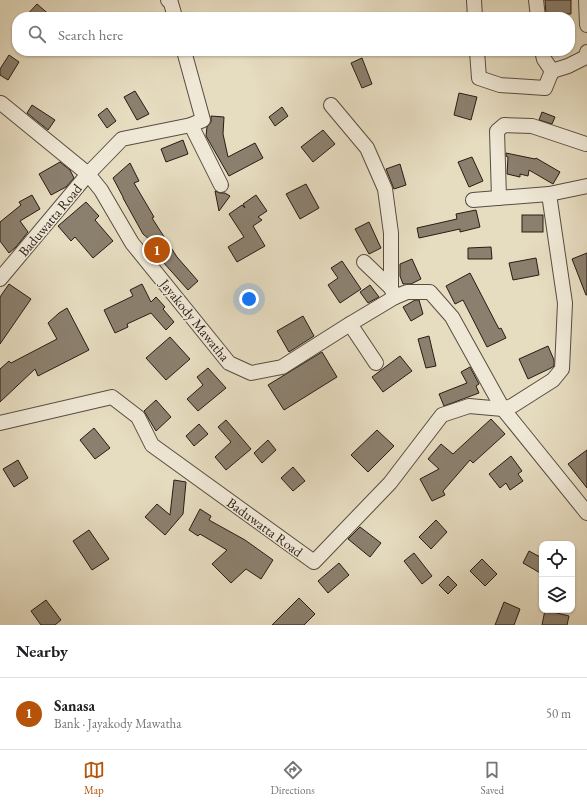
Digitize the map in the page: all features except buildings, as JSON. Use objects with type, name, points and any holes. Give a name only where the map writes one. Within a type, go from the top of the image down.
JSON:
[{"type":"street","points":[[168,0],[171,3],[174,12]]},
{"type":"street","points":[[474,0],[475,12]]},
{"type":"street","points":[[536,0],[537,12]]},
{"type":"street","points":[[586,0],[587,25]]},
{"type":"street","points":[[552,71],[568,66],[586,57],[587,52]]},
{"type":"street","points":[[185,56],[203,120],[191,124],[221,185]]},
{"type":"street","points":[[477,56],[479,78],[500,85],[545,88],[552,71]]},
{"type":"street","points":[[543,56],[552,71]]},
{"type":"street","name":"Jayakody Mawatha","points":[[0,103],[101,190],[132,243],[228,363],[251,373],[282,367],[350,324],[393,293],[430,292],[452,317],[507,407],[587,513]]},
{"type":"street","points":[[331,106],[367,148],[386,189],[391,233],[393,293]]},
{"type":"street","name":"Baduwatta Road","points":[[0,279],[86,177],[122,139],[191,124]]},
{"type":"street","points":[[499,198],[497,131],[504,125],[532,126],[586,144]]},
{"type":"street","points":[[473,200],[549,194],[587,186]]},
{"type":"street","points":[[507,407],[553,380],[562,369],[565,303],[549,194]]},
{"type":"street","points":[[364,262],[393,293]]},
{"type":"street","points":[[350,324],[376,362]]},
{"type":"street","name":"Baduwatta Road","points":[[0,423],[112,397],[138,417],[152,445],[314,562],[390,483],[442,414],[469,406],[507,407]]},
{"type":"place","name":"Sanasa","points":[[157,250]]}]
